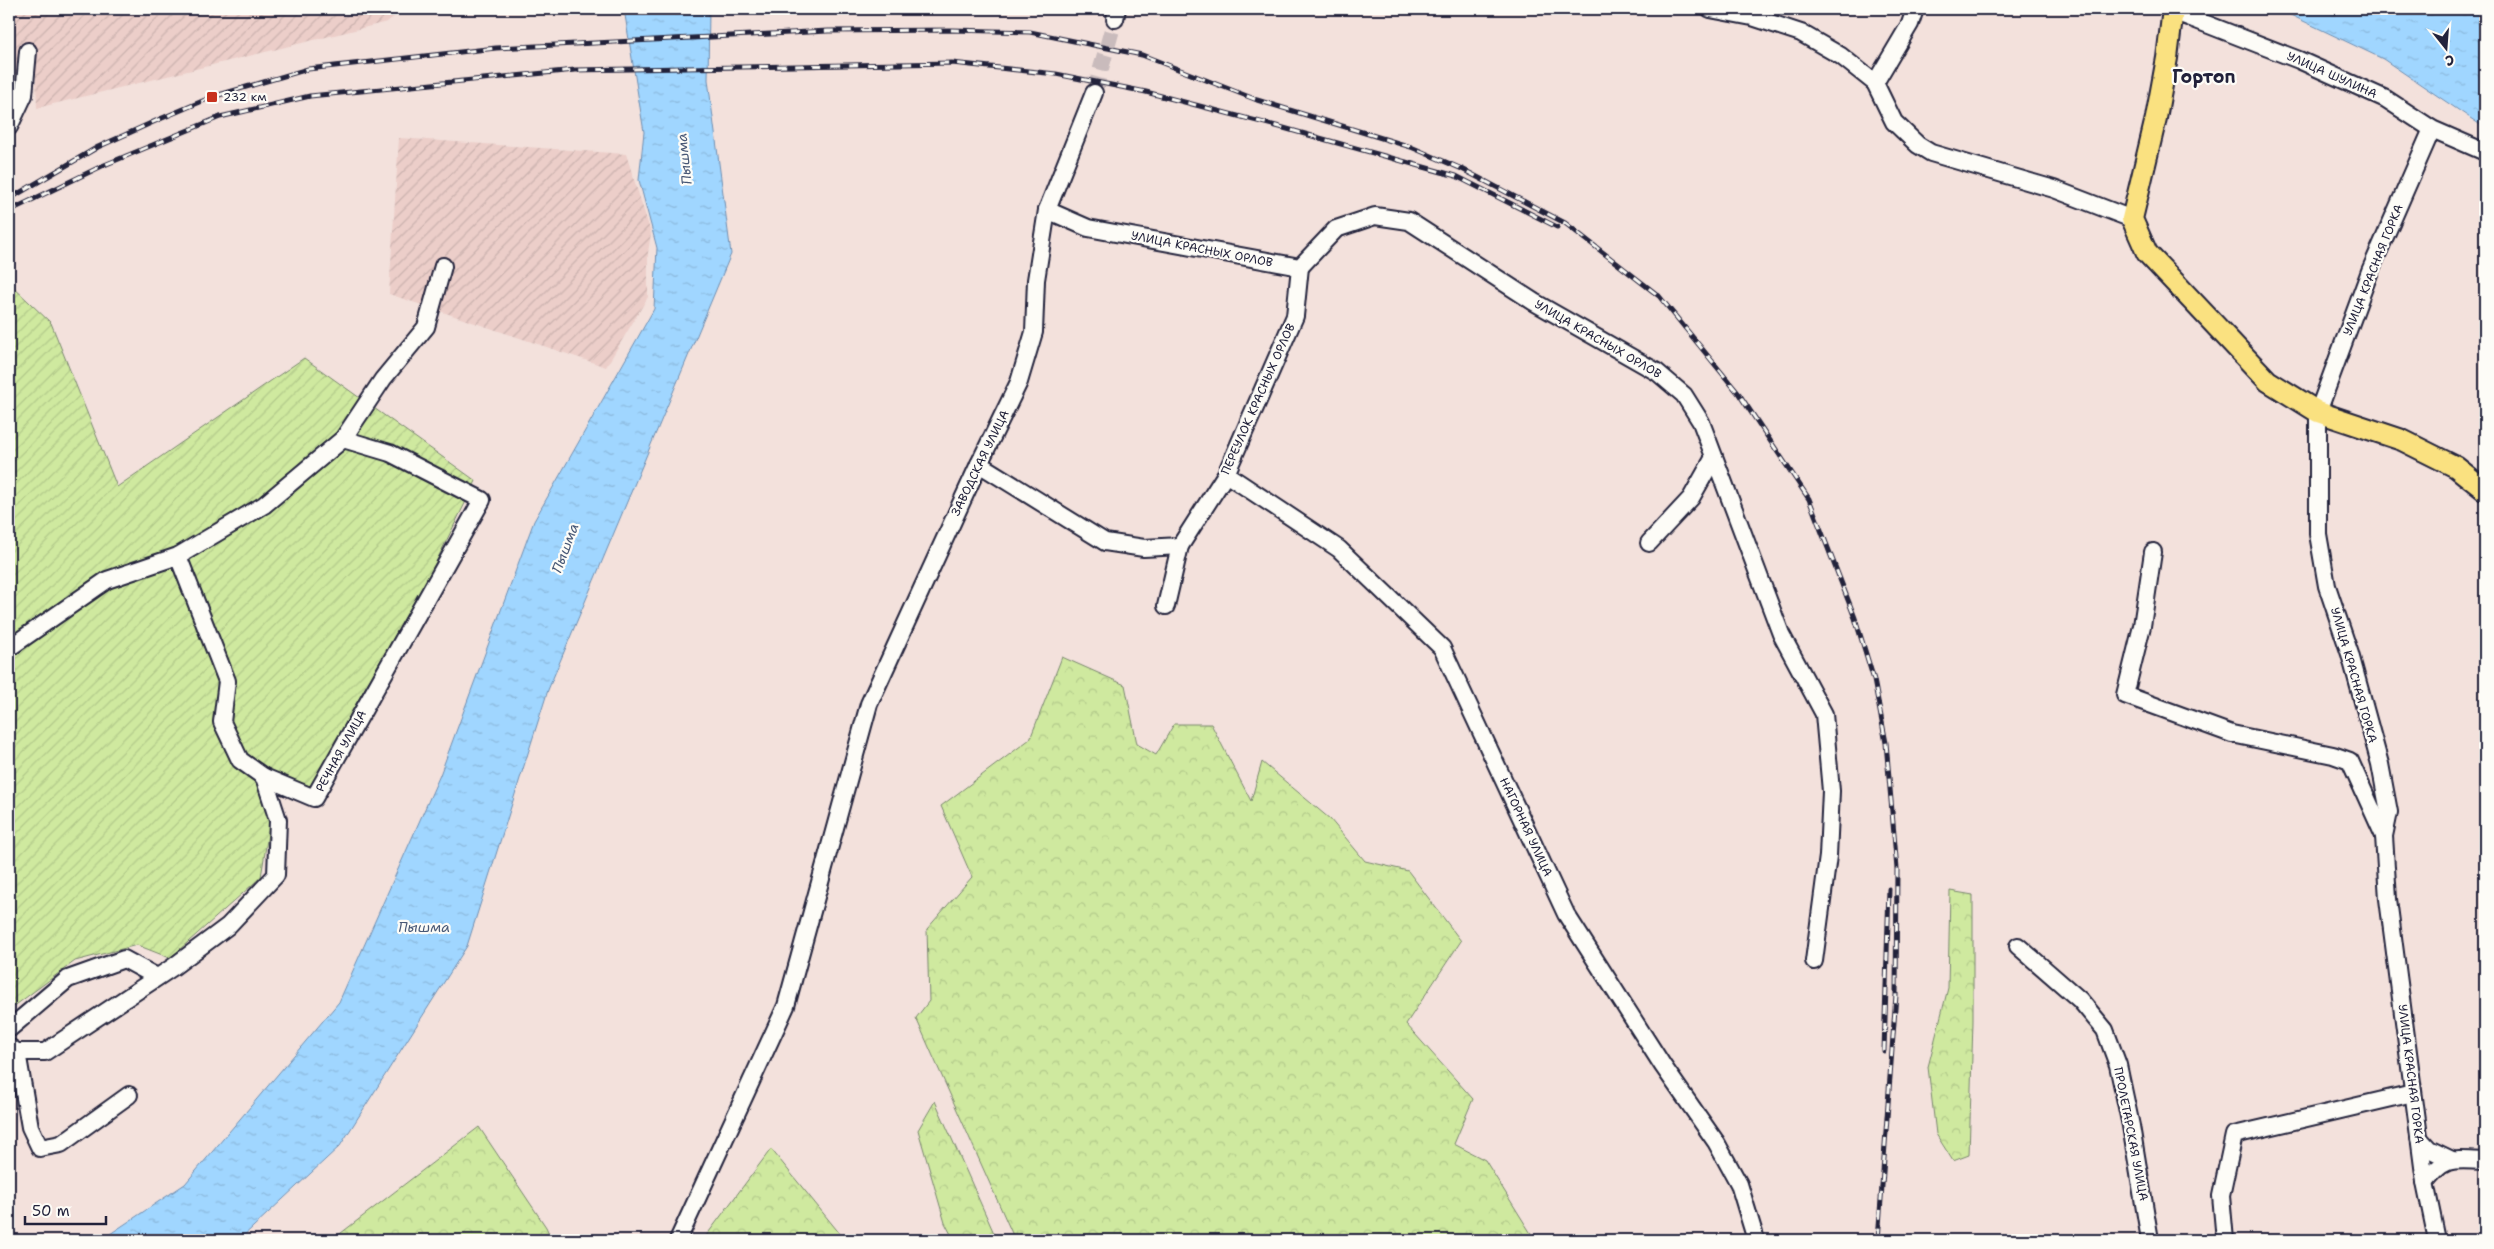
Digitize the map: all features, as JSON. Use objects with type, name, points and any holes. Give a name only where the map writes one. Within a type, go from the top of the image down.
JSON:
[{"type":"main road","points":[[2173,10],[2167,58],[2156,118],[2132,219],[2144,246],[2157,266],[2268,381],[2318,412],[2402,440],[2456,467],[2485,490]]},
{"type":"street","points":[[1710,9],[1752,16],[1801,33],[1841,56],[1875,83],[1894,122],[1918,145],[1931,153],[2054,189],[2132,219]]},
{"type":"street","points":[[1875,83],[1910,24],[1915,9]]},
{"type":"street","name":"УЛИЦА ШУЛИНА","points":[[2173,10],[2300,60],[2386,99],[2432,129],[2485,152]]},
{"type":"street","points":[[9,128],[24,95],[28,51]]},
{"type":"street","name":"ЗАВОДСКАЯ УЛИЦА","points":[[678,1240],[786,1006],[869,704],[979,464],[1019,382],[1034,332],[1036,280],[1046,210],[1094,93]]},
{"type":"street","name":"УЛИЦА КРАСНАЯ ГОРКА","points":[[2432,129],[2370,271],[2318,412],[2318,534],[2327,586],[2350,654],[2380,764],[2390,812],[2384,836],[2388,899],[2425,1182],[2437,1240]]},
{"type":"street","name":"УЛИЦА КРАСНЫХ ОРЛОВ","points":[[1046,210],[1088,228],[1300,267],[1336,229],[1375,216],[1410,221],[1534,302],[1657,372],[1684,395],[1700,422],[1781,634],[1824,714],[1831,800],[1828,856],[1814,961]]},
{"type":"street","points":[[9,648],[107,580],[178,556],[264,505],[343,438],[384,379],[426,327],[443,266]]},
{"type":"street","name":"ПЕРЕУЛОК КРАСНЫХ ОРЛОВ","points":[[1166,606],[1180,546],[1226,474],[1295,316],[1300,267]]},
{"type":"street","name":"РЕЧНАЯ УЛИЦА","points":[[264,777],[314,798],[482,500],[390,453],[343,438]]},
{"type":"street","points":[[1649,543],[1691,498],[1713,458]]},
{"type":"street","points":[[979,464],[1105,542],[1144,548],[1180,546]]},
{"type":"street","name":"НАГОРНАЯ УЛИЦА","points":[[1226,474],[1339,548],[1442,648],[1566,914],[1663,1066],[1716,1142],[1739,1184],[1756,1240]]},
{"type":"street","points":[[2153,552],[2142,626],[2125,695],[2232,734],[2333,755],[2350,761],[2384,836]]},
{"type":"street","points":[[129,1095],[61,1144],[40,1148],[30,1126],[13,1049],[45,1052],[157,978],[228,926],[276,875],[278,820],[264,777],[240,760],[222,722],[227,681],[178,556]]},
{"type":"street","name":"ПРОЛЕТАРСКАЯ УЛИЦА","points":[[2018,946],[2080,1000],[2104,1030],[2118,1065],[2131,1126],[2150,1240]]},
{"type":"street","points":[[9,1029],[68,979],[124,959],[157,978]]},
{"type":"street","points":[[2225,1240],[2221,1196],[2234,1134],[2414,1093]]},
{"type":"street","points":[[2419,1138],[2429,1148],[2452,1160],[2485,1161]]},
{"type":"street","points":[[2425,1182],[2437,1167],[2452,1160]]},
{"type":"shaded area","points":[[9,9],[404,9],[387,22],[37,108],[35,50],[21,52],[15,86],[9,104]]},
{"type":"shaded area","points":[[399,138],[626,154],[651,233],[648,253],[648,297],[606,367],[389,294]]},
{"type":"green space","points":[[9,283],[51,323],[117,487],[304,358],[476,481],[430,574],[353,709],[314,791],[256,766],[271,815],[261,877],[170,958],[137,945],[75,961],[9,1010]]},
{"type":"green space","points":[[1062,657],[1125,685],[1137,744],[1156,755],[1174,724],[1211,724],[1251,801],[1262,762],[1330,819],[1365,861],[1408,871],[1461,941],[1406,1024],[1473,1099],[1454,1144],[1485,1160],[1535,1240],[1015,1240],[916,1018],[929,1001],[927,929],[972,877],[941,806],[1030,739]]},
{"type":"green space","points":[[1950,891],[1973,895],[1973,1021],[1969,1155],[1953,1161],[1936,1134],[1928,1067],[1948,988]]},
{"type":"green space","points":[[935,1101],[997,1240],[954,1240],[945,1223],[918,1130]]},
{"type":"green space","points":[[479,1127],[546,1227],[552,1240],[332,1240]]},
{"type":"green space","points":[[771,1149],[845,1240],[703,1240]]},
{"type":"water","name":"Пышма","points":[[624,9],[709,9],[708,80],[731,254],[548,690],[467,946],[340,1146],[239,1240],[101,1240],[185,1184],[339,1002],[440,775],[534,521],[654,309],[657,248],[639,180],[644,132]]},
{"type":"water","points":[[2278,9],[2485,9],[2485,128],[2383,59]]},
{"type":"tunnel","points":[[1094,93],[1115,19]]},
{"type":"railway","points":[[9,199],[98,147],[160,119],[212,97],[308,69],[496,48],[828,31],[952,30],[1030,32],[1142,55],[1257,100],[1411,147],[1462,169],[1565,223],[1659,296],[1739,394],[1809,499],[1855,618],[1874,680],[1886,743],[1897,869],[1896,995],[1878,1240]]},
{"type":"railway","points":[[9,211],[102,166],[220,117],[310,96],[575,70],[952,63],[1056,74],[1146,92],[1280,127],[1456,176],[1557,227]]},
{"type":"railway","points":[[1884,1051],[1889,889]]},
{"type":"place","name":"232 км","points":[[212,97]]},
{"type":"district","name":"Гортоп","points":[[2204,77]]}]
